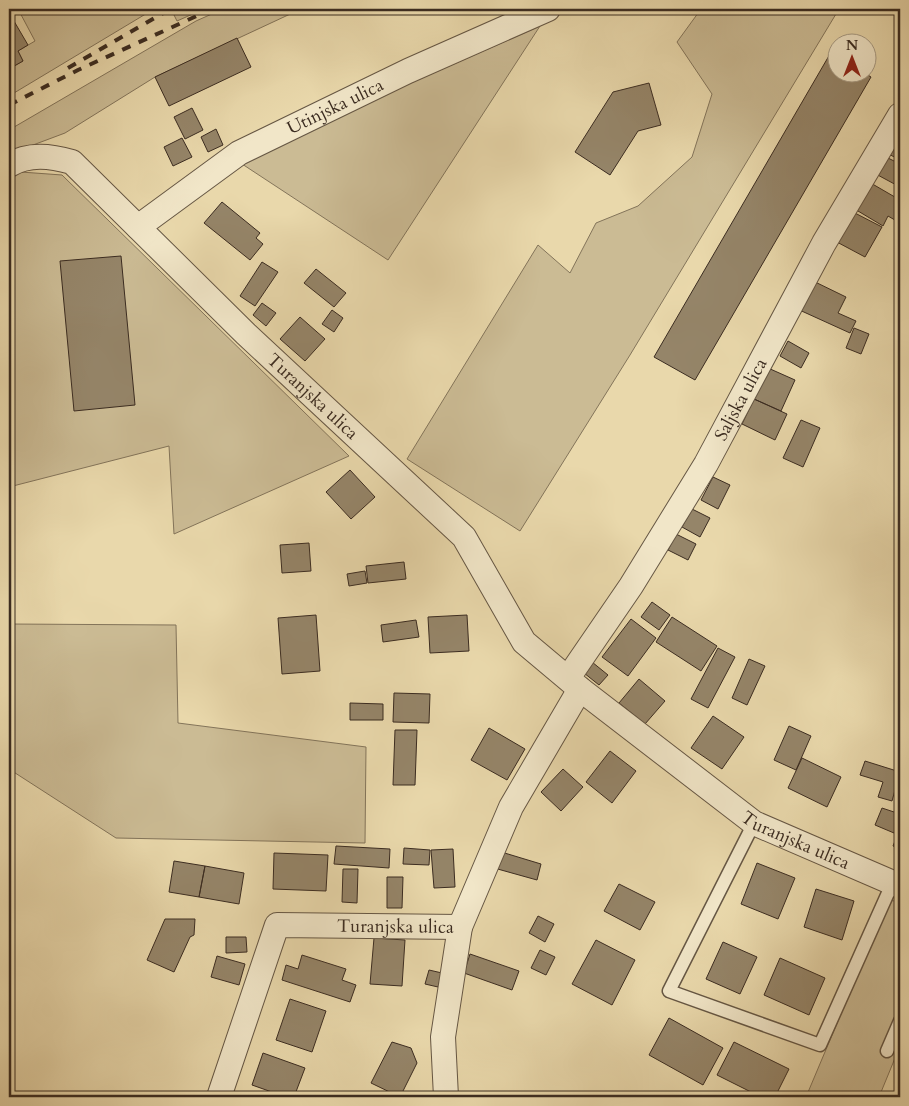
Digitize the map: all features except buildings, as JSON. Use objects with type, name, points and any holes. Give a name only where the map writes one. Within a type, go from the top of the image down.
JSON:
[{"type":"street","name":"Utinjska ulica","points":[[138,227],[239,153],[408,71],[548,9]]},
{"type":"street","name":"Saljska ulica","points":[[574,684],[631,586],[706,464],[824,243],[900,115]]},
{"type":"street","name":"Turanjska ulica","points":[[9,165],[16,161],[47,155],[72,162],[246,334],[464,537],[524,642],[574,684],[754,823],[896,885]]},
{"type":"street","name":"Turanjska ulica","points":[[218,1097],[277,925],[460,927],[511,807],[574,684]]},
{"type":"street","points":[[446,1097],[443,1037],[460,927]]},
{"type":"lane","points":[[754,823],[669,991],[820,1045],[896,885]]},
{"type":"lane","points":[[888,1051],[900,1021]]},
{"type":"shaded area","points":[[18,9],[154,9],[9,96],[9,69],[23,61],[18,51],[35,41]]},
{"type":"shaded area","points":[[185,9],[204,9],[177,21],[174,15]]},
{"type":"shaded area","points":[[223,9],[301,9],[155,77],[65,133],[9,154],[9,130],[196,21]]},
{"type":"shaded area","points":[[701,9],[839,9],[630,355],[520,531],[407,459],[538,245],[570,273],[596,223],[638,206],[692,157],[712,94],[677,42]]},
{"type":"shaded area","points":[[540,26],[388,260],[236,160]]},
{"type":"shaded area","points":[[21,172],[62,175],[349,456],[174,534],[169,446],[9,487],[9,179]]},
{"type":"shaded area","points":[[9,624],[176,625],[178,723],[366,747],[365,843],[116,838],[9,769]]},
{"type":"shaded area","points":[[889,900],[900,902],[900,1046],[879,1097],[806,1097]]},
{"type":"railway","points":[[68,68],[170,9]]},
{"type":"railway","points":[[9,105],[78,70],[212,9]]}]
